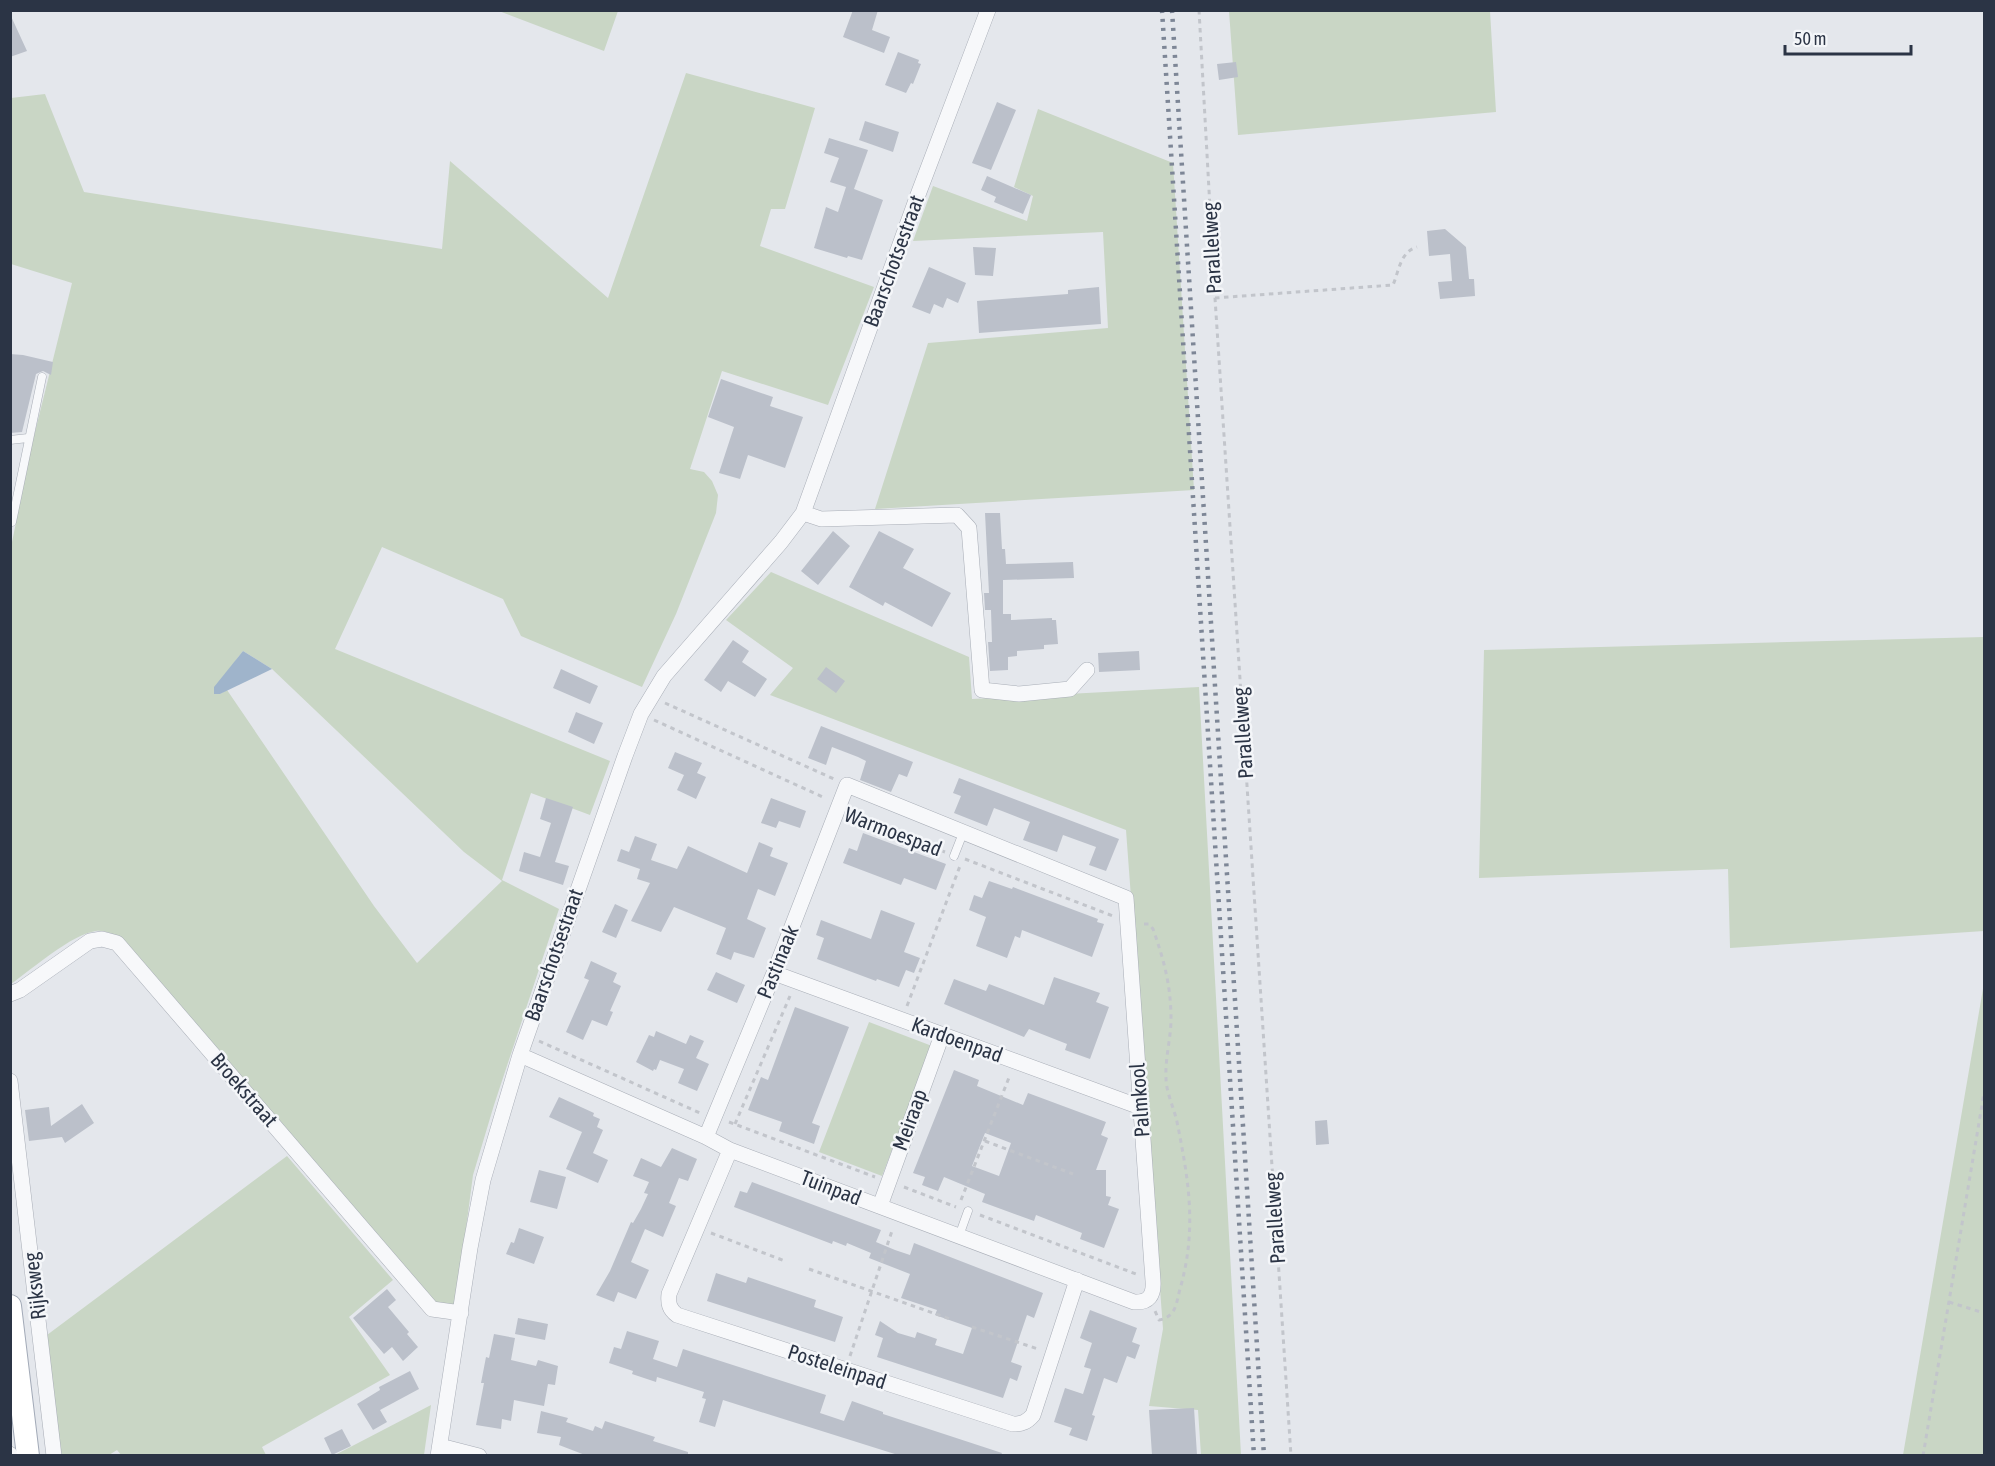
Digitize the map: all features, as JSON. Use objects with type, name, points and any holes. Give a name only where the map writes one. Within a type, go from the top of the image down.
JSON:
[{"type":"main road","name":"Rijksweg","points":[[10,1306],[28,1455]]},
{"type":"street","name":"Baarschotsestraat","points":[[439,1451],[483,1179],[526,1036],[641,714],[664,676],[781,542],[803,513],[919,192],[988,10]]},
{"type":"street","points":[[803,513],[821,519],[957,515],[969,528],[982,690],[1019,694],[1070,689],[1087,670]]},
{"type":"street","name":"Pastinaak","points":[[706,1137],[774,973],[847,785]]},
{"type":"street","name":"Warmoespad","points":[[847,785],[1126,898]]},
{"type":"street","name":"Palmkool","points":[[1126,898],[1154,1281],[1152,1294],[1148,1300]]},
{"type":"street","name":"Broekstraat","points":[[10,994],[20,990],[90,941],[102,939],[117,943],[432,1309],[460,1313]]},
{"type":"street","name":"Kardoenpad","points":[[774,973],[1140,1107]]},
{"type":"street","name":"Meiraap","points":[[879,1206],[942,1035]]},
{"type":"street","name":"Tuinpad","points":[[520,1055],[706,1137],[730,1150],[1134,1302],[1148,1300]]},
{"type":"street","name":"Rijksweg","points":[[10,1081],[54,1455]]},
{"type":"street","name":"Posteleinpad","points":[[730,1150],[669,1294],[668,1303],[677,1315],[1013,1424],[1021,1424],[1033,1415],[1077,1280]]},
{"type":"street","points":[[439,1451],[479,1455]]},
{"type":"lane","points":[[12,522],[42,377]]},
{"type":"lane","points":[[10,440],[28,438]]},
{"type":"lane","points":[[954,856],[963,833]]},
{"type":"lane","points":[[959,1236],[968,1211]]},
{"type":"path","name":"Parallelweg","points":[[1198,10],[1291,1455]]},
{"type":"path","points":[[1215,298],[1393,285],[1403,256],[1417,247]]},
{"type":"path","name":"Warmoespad","points":[[652,696],[847,785]]},
{"type":"path","name":"Warmoespad","points":[[641,714],[828,799],[825,805],[836,810],[954,856]]},
{"type":"path","name":"Warmoespad","points":[[902,1020],[962,858],[1127,921],[1149,924],[1153,929],[1169,982],[1171,1018],[1166,1079],[1183,1151],[1191,1201],[1189,1256],[1172,1313],[1167,1318],[1159,1320],[1148,1300]]},
{"type":"path","name":"Pastinaak","points":[[735,1124],[791,993]]},
{"type":"path","name":"Tuinpad","points":[[526,1036],[702,1114],[715,1116],[958,1208],[984,1140]]},
{"type":"path","points":[[1015,1061],[984,1140],[1073,1174]]},
{"type":"path","points":[[1923,1455],[1984,1093]]},
{"type":"path","points":[[968,1211],[1154,1281]]},
{"type":"path","points":[[846,1369],[898,1213]]},
{"type":"path","points":[[697,1228],[785,1261]]},
{"type":"path","points":[[809,1269],[950,1319]]},
{"type":"path","points":[[1949,1301],[1984,1313]]},
{"type":"path","points":[[972,1327],[1052,1354]]},
{"type":"green space","points":[[499,11],[618,11],[604,51]]},
{"type":"green space","points":[[1229,11],[1490,11],[1496,112],[1238,135]]},
{"type":"green space","points":[[686,73],[815,108],[785,209],[771,209],[760,246],[874,287],[828,405],[722,371],[690,469],[704,472],[712,481],[718,495],[716,513],[676,614],[642,687],[521,636],[503,599],[382,547],[335,649],[610,761],[590,815],[531,793],[502,880],[559,909],[473,1175],[456,1305],[433,1304],[119,937],[108,932],[96,931],[76,938],[11,984],[11,547],[32,444],[72,283],[11,264],[11,98],[45,94],[84,192],[442,249],[450,161],[608,298]],"holes":[[[243,651],[272,669],[464,852],[502,881],[417,963],[374,906],[227,690],[220,694],[236,660]]]},
{"type":"green space","points":[[1038,109],[1173,163],[1194,490],[875,509],[928,343],[1108,328],[1103,232],[913,241],[933,186],[1027,221],[1033,196],[1014,187]]},
{"type":"green space","points":[[771,572],[969,657],[972,699],[1199,687],[1241,1455],[1201,1455],[1198,1410],[1149,1406],[1163,1329],[1126,830],[770,695],[793,668],[726,620]]},
{"type":"green space","points":[[1984,637],[1984,931],[1730,948],[1728,869],[1479,878],[1484,650]]},
{"type":"green space","points":[[1984,983],[1984,1455],[1903,1455]]},
{"type":"green space","points":[[869,1022],[932,1046],[882,1176],[819,1152]]},
{"type":"green space","points":[[287,1156],[393,1280],[349,1317],[390,1375],[262,1447],[266,1455],[122,1456],[117,1450],[109,1455],[61,1455],[47,1335]]},
{"type":"green space","points":[[431,1405],[424,1455],[335,1455]]},
{"type":"water","points":[[243,651],[272,669],[220,694],[214,694],[214,687]]},
{"type":"building","points":[[853,10],[878,10],[872,30],[890,37],[884,53],[843,37]]},
{"type":"building","points":[[10,14],[27,51],[10,57]]},
{"type":"building","points":[[898,52],[919,60],[918,63],[921,64],[913,84],[911,83],[906,93],[885,85]]},
{"type":"building","points":[[1236,62],[1238,77],[1219,80],[1217,64]]},
{"type":"building","points":[[997,102],[1016,110],[991,170],[972,163]]},
{"type":"building","points":[[865,121],[899,132],[893,152],[859,140]]},
{"type":"building","points":[[829,138],[868,150],[854,189],[883,200],[862,260],[814,248],[826,207],[838,212],[846,187],[830,182],[839,158],[824,153]]},
{"type":"building","points":[[987,176],[1031,195],[1023,214],[994,202],[996,197],[981,190]]},
{"type":"building","points":[[1445,229],[1466,247],[1469,279],[1474,279],[1475,296],[1440,299],[1438,282],[1452,281],[1450,254],[1429,256],[1427,231]]},
{"type":"building","points":[[973,247],[996,248],[993,276],[975,275]]},
{"type":"building","points":[[929,267],[966,283],[958,303],[947,298],[943,308],[934,304],[930,314],[912,307]]},
{"type":"building","points":[[1099,287],[1101,324],[979,333],[977,301],[1068,294],[1068,290]]},
{"type":"building","points":[[10,354],[53,362],[51,375],[43,371],[36,374],[22,432],[10,433]]},
{"type":"building","points":[[721,379],[773,397],[770,406],[803,417],[785,468],[748,455],[740,479],[719,473],[734,427],[708,417]]},
{"type":"building","points":[[985,513],[1000,513],[1002,549],[1005,549],[1006,564],[1073,562],[1074,578],[1003,580],[1003,614],[1011,614],[1011,620],[1052,618],[1056,620],[1058,644],[1044,645],[1044,649],[1017,651],[1017,656],[1008,657],[1008,670],[990,671],[988,642],[992,642],[991,610],[985,610],[984,593],[989,593]]},
{"type":"building","points":[[833,531],[850,546],[818,585],[801,571]]},
{"type":"building","points":[[879,531],[914,549],[903,568],[951,593],[932,627],[885,602],[883,606],[849,587]]},
{"type":"building","points":[[733,640],[749,651],[742,662],[767,679],[755,697],[728,681],[721,692],[704,680]]},
{"type":"building","points":[[1139,651],[1140,670],[1099,672],[1098,653]]},
{"type":"building","points":[[826,667],[845,681],[836,693],[817,679]]},
{"type":"building","points":[[561,669],[598,686],[590,704],[553,688]]},
{"type":"building","points":[[576,712],[603,723],[594,744],[568,732]]},
{"type":"building","points":[[821,726],[913,762],[907,777],[899,774],[891,792],[860,780],[866,761],[858,757],[832,747],[826,765],[808,758]]},
{"type":"building","points":[[675,752],[702,763],[697,773],[706,777],[696,799],[677,790],[684,775],[668,768]]},
{"type":"building","points":[[959,778],[1119,839],[1106,871],[1089,865],[1096,847],[1063,835],[1057,852],[1023,840],[1030,822],[1002,811],[994,808],[987,826],[954,813],[961,796],[953,793]]},
{"type":"building","points":[[546,798],[573,807],[555,862],[569,866],[563,885],[519,871],[524,852],[540,857],[551,823],[540,819]]},
{"type":"building","points":[[771,798],[806,811],[800,828],[779,821],[776,828],[761,823]]},
{"type":"building","points":[[863,833],[946,864],[936,890],[904,878],[901,885],[843,863],[849,848],[857,851]]},
{"type":"building","points":[[635,836],[657,844],[651,860],[677,869],[688,846],[747,873],[759,842],[773,848],[770,856],[788,863],[775,896],[758,889],[747,919],[766,928],[754,958],[734,952],[731,960],[716,954],[726,928],[674,907],[661,932],[631,921],[650,883],[637,879],[640,869],[617,861],[621,849],[629,852]]},
{"type":"building","points":[[989,881],[1012,889],[1013,887],[1098,919],[1097,922],[1104,924],[1092,957],[1022,930],[1020,938],[1015,936],[1007,958],[976,946],[986,917],[969,910],[974,895],[982,898]]},
{"type":"building","points":[[615,904],[628,910],[616,938],[602,932]]},
{"type":"building","points":[[881,910],[915,923],[904,952],[920,958],[914,973],[906,970],[899,987],[817,959],[824,938],[816,935],[821,920],[871,939]]},
{"type":"building","points":[[591,961],[617,973],[613,982],[621,986],[610,1011],[613,1012],[607,1026],[592,1020],[583,1040],[566,1032],[589,980],[584,978]]},
{"type":"building","points":[[716,972],[745,985],[737,1003],[707,990]]},
{"type":"building","points":[[1054,977],[1100,993],[1096,1002],[1109,1007],[1090,1059],[1065,1050],[1067,1044],[1029,1029],[1024,1037],[944,1004],[954,979],[986,991],[989,984],[1044,1005]]},
{"type":"building","points":[[795,1007],[849,1027],[812,1123],[820,1126],[814,1144],[779,1131],[782,1122],[748,1110],[761,1077],[768,1080]]},
{"type":"building","points":[[656,1031],[686,1044],[690,1035],[704,1041],[696,1058],[709,1064],[697,1091],[678,1083],[684,1069],[660,1060],[656,1070],[653,1071],[636,1062],[649,1035],[654,1037]]},
{"type":"building","points":[[954,1070],[979,1080],[977,1086],[1023,1105],[1028,1093],[1106,1122],[1101,1135],[1108,1138],[1096,1170],[1106,1170],[1106,1196],[1111,1197],[1108,1205],[1119,1209],[1104,1248],[1080,1239],[1082,1233],[1036,1215],[1034,1221],[982,1202],[985,1194],[944,1177],[938,1191],[922,1185],[925,1177],[913,1173]],"holes":[[[985,1133],[1011,1143],[999,1176],[972,1166]]]},
{"type":"building","points":[[559,1097],[594,1113],[593,1116],[600,1119],[597,1127],[603,1130],[593,1153],[608,1160],[598,1183],[566,1169],[582,1132],[549,1117]]},
{"type":"building","points":[[82,1104],[94,1123],[65,1143],[62,1137],[29,1141],[25,1110],[49,1107],[51,1126]]},
{"type":"building","points":[[1327,1120],[1329,1144],[1316,1145],[1315,1121]]},
{"type":"building","points":[[672,1148],[697,1159],[688,1181],[679,1178],[669,1203],[676,1206],[663,1237],[645,1229],[631,1262],[649,1270],[636,1299],[618,1292],[614,1302],[596,1295],[610,1271],[631,1222],[633,1223],[648,1194],[644,1193],[649,1182],[633,1176],[641,1158],[661,1167]]},
{"type":"building","points":[[539,1170],[566,1177],[557,1209],[530,1202]]},
{"type":"building","points":[[752,1182],[881,1230],[876,1242],[895,1250],[910,1255],[914,1243],[1043,1293],[1034,1318],[1027,1315],[1011,1362],[1022,1366],[1017,1381],[1010,1378],[1003,1398],[877,1357],[883,1338],[875,1335],[880,1321],[898,1333],[915,1338],[917,1332],[937,1339],[935,1345],[963,1354],[972,1328],[935,1315],[937,1310],[901,1298],[910,1274],[869,1258],[871,1253],[847,1243],[846,1246],[833,1241],[832,1244],[734,1207],[740,1191],[747,1193]]},
{"type":"building","points":[[519,1228],[544,1237],[534,1264],[506,1254],[511,1242],[514,1243]]},
{"type":"building","points":[[716,1273],[746,1283],[748,1277],[816,1300],[814,1307],[843,1317],[835,1342],[707,1301]]},
{"type":"building","points":[[387,1289],[396,1300],[388,1307],[418,1347],[403,1361],[392,1347],[384,1354],[353,1318]]},
{"type":"building","points":[[1090,1310],[1137,1328],[1132,1342],[1140,1345],[1135,1359],[1127,1356],[1117,1383],[1104,1378],[1092,1415],[1095,1416],[1087,1441],[1069,1435],[1072,1428],[1054,1422],[1065,1388],[1083,1394],[1091,1369],[1084,1367],[1092,1343],[1080,1338]]},
{"type":"building","points":[[518,1318],[548,1324],[545,1340],[515,1334]]},
{"type":"building","points":[[627,1331],[659,1341],[653,1359],[677,1367],[683,1349],[826,1395],[820,1413],[844,1421],[852,1401],[883,1412],[883,1414],[1002,1453],[1001,1455],[898,1455],[723,1400],[715,1427],[699,1422],[706,1399],[702,1398],[704,1392],[657,1377],[656,1382],[609,1363],[614,1347],[621,1349]]},
{"type":"building","points":[[494,1334],[515,1338],[511,1360],[536,1366],[538,1360],[558,1366],[555,1385],[548,1384],[544,1406],[514,1400],[511,1421],[502,1419],[501,1429],[476,1425],[484,1383],[481,1383],[486,1357],[489,1358]]},
{"type":"building","points":[[410,1371],[419,1389],[380,1410],[387,1422],[373,1430],[357,1404],[380,1390],[379,1387]]},
{"type":"building","points":[[1194,1408],[1197,1455],[1152,1455],[1149,1410]]},
{"type":"building","points":[[541,1411],[568,1418],[566,1422],[593,1431],[595,1426],[602,1429],[605,1421],[655,1437],[653,1441],[688,1452],[688,1455],[585,1455],[559,1445],[561,1437],[537,1433]]},
{"type":"building","points":[[342,1429],[351,1446],[332,1455],[324,1438]]},
{"type":"railway","points":[[1162,10],[1254,1456]]},
{"type":"railway","points":[[1172,10],[1264,1456]]}]
